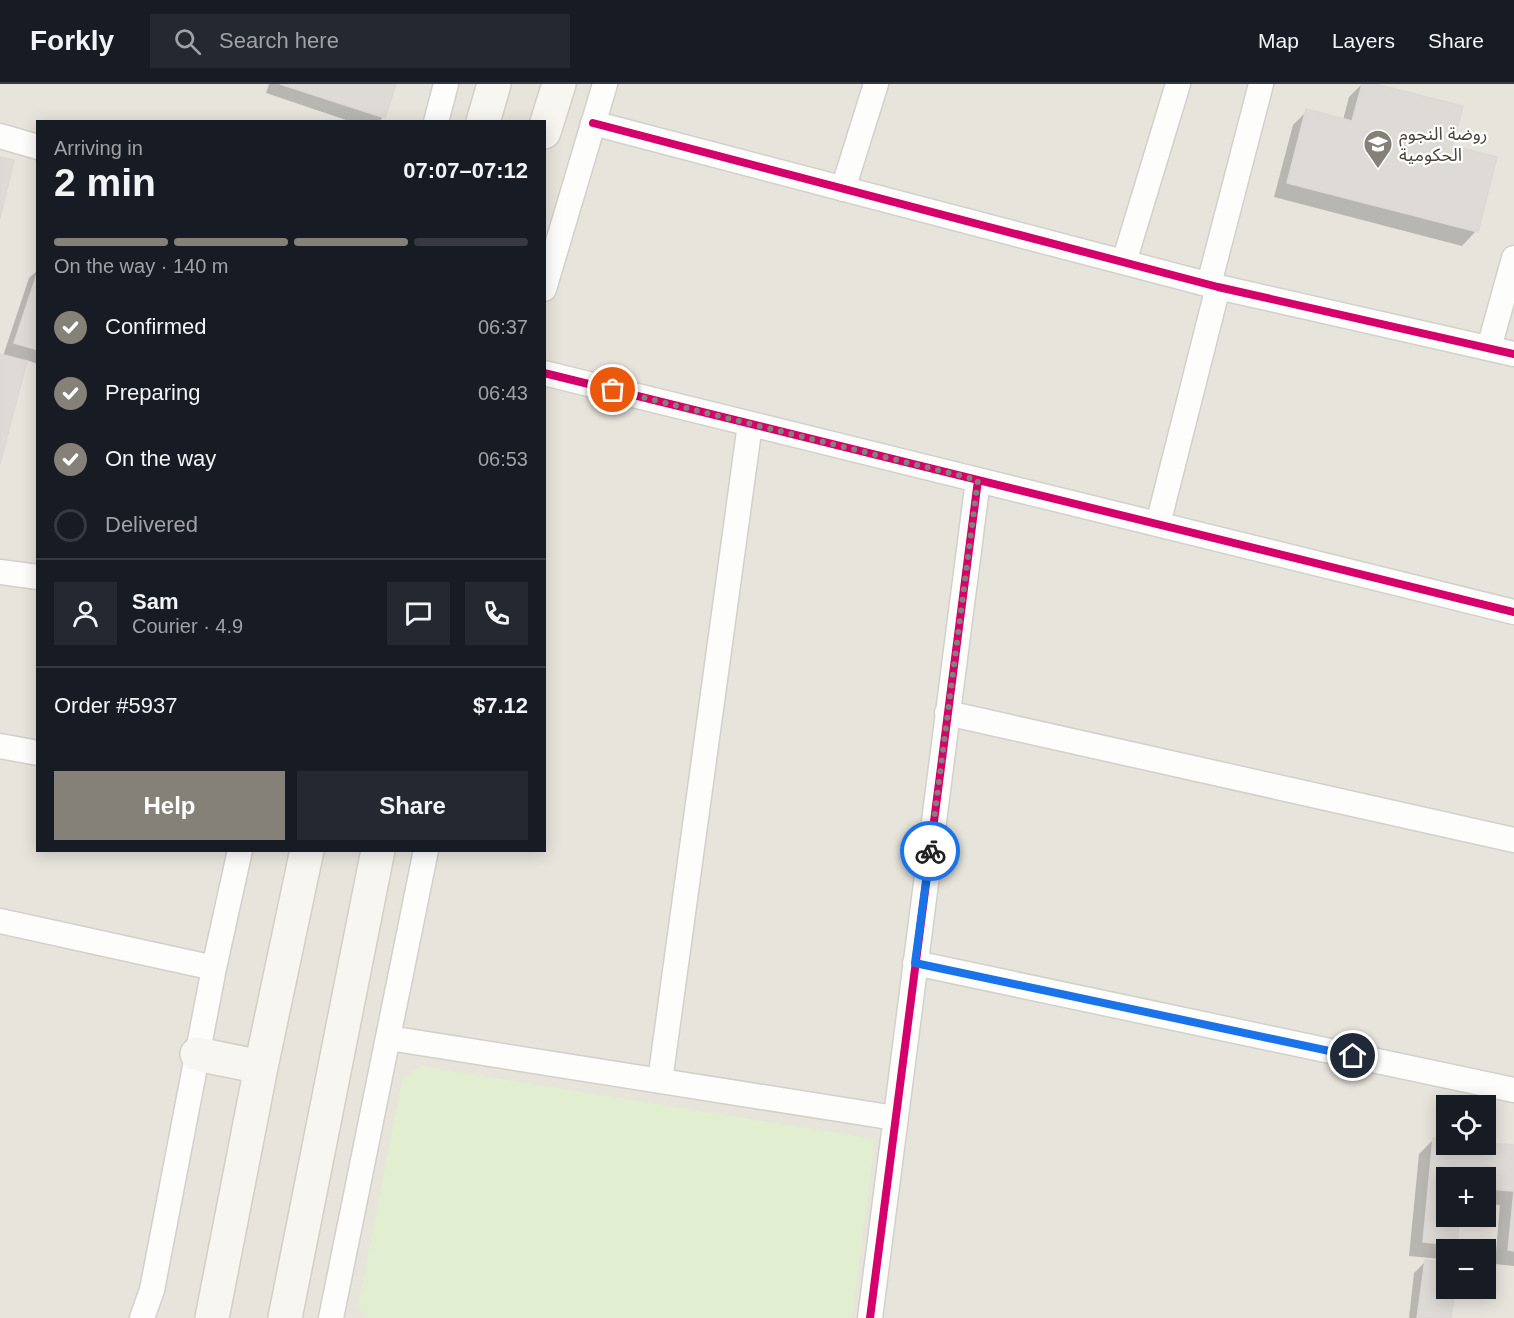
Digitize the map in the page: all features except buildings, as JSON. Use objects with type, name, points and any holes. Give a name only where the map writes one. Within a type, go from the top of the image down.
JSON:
[{"type":"main road","points":[[484,120],[494,84]]},
{"type":"main road","points":[[546,126],[559,84]]},
{"type":"main road","points":[[212,1318],[261,1067],[307,852]]},
{"type":"main road","points":[[285,1318],[378,852]]},
{"type":"main road","points":[[197,1054],[261,1067]]},
{"type":"street","points":[[437,120],[447,84]]},
{"type":"street","points":[[546,282],[605,84]]},
{"type":"street","points":[[843,189],[876,84]]},
{"type":"street","points":[[1124,262],[1178,84]]},
{"type":"street","points":[[1158,524],[1261,84]]},
{"type":"street","points":[[593,123],[1214,286],[1514,354]]},
{"type":"street","points":[[0,136],[36,146]]},
{"type":"street","points":[[1489,348],[1514,258]]},
{"type":"street","points":[[546,373],[1514,612]]},
{"type":"street","points":[[660,1081],[750,424]]},
{"type":"street","points":[[870,1318],[978,480]]},
{"type":"street","points":[[0,572],[36,577]]},
{"type":"street","points":[[947,713],[1514,840]]},
{"type":"street","points":[[0,746],[36,753]]},
{"type":"street","points":[[142,1318],[152,1290],[213,968],[240,852]]},
{"type":"street","points":[[331,1318],[426,852]]},
{"type":"street","points":[[0,921],[213,968]]},
{"type":"street","points":[[915,963],[1514,1090]]},
{"type":"street","points":[[389,1038],[895,1118]]},
{"type":"shaded area","points":[[0,84],[1514,84],[1514,1318],[0,1318]]},
{"type":"green space","points":[[421,1066],[875,1139],[852,1318],[367,1318],[358,1307],[402,1080]]},
{"type":"cycle path","points":[[593,123],[1218,287],[1514,354]]},
{"type":"cycle path","points":[[546,373],[1514,612]]},
{"type":"cycle path","points":[[870,1318],[978,480]]},
{"type":"way so far","points":[[613,390],[978,480],[930,851]]},
{"type":"place","name":"روضة النجوم الحكومية","points":[[1378,170]]},
{"type":"route","points":[[930,851],[915,963],[1353,1056]]}]
